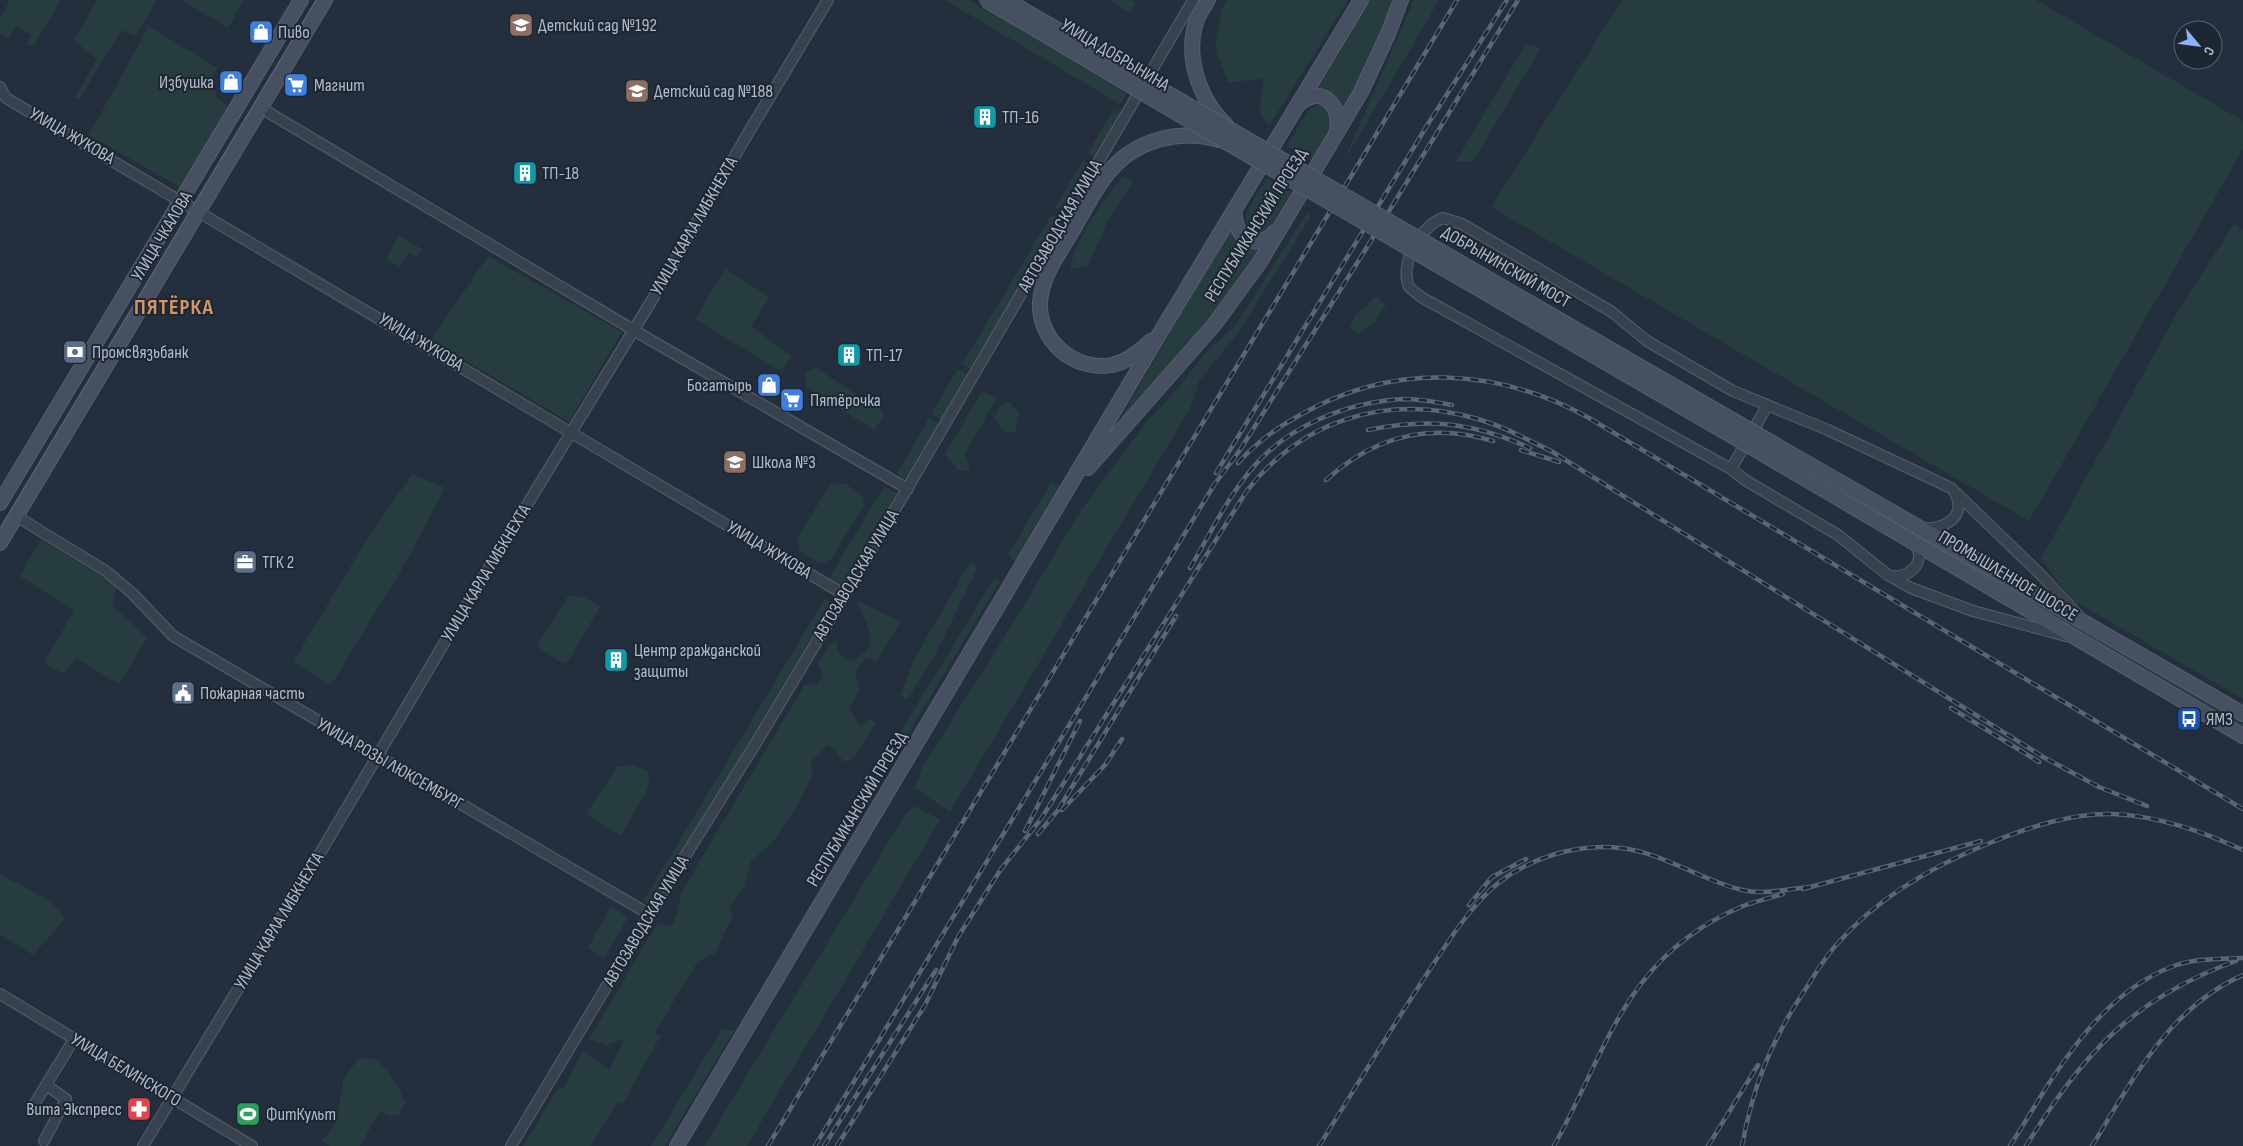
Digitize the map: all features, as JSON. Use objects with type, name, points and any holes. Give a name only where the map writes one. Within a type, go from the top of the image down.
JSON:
[{"type":"main road","name":"УЛИЦА ЧКАЛОВА","points":[[0,503],[301,0]]},
{"type":"main road","name":"УЛИЦА ЧКАЛОВА","points":[[0,543],[325,0]]},
{"type":"main road","name":"УЛИЦА ДОБРЫНИНА","points":[[986,0],[1229,136]]},
{"type":"main road","name":"УЛИЦА ДОБРЫНИНА","points":[[1006,0],[1229,136]]},
{"type":"main road","points":[[1208,0],[1198,17],[1193,38],[1193,61],[1205,99],[1229,136]]},
{"type":"main road","name":"РЕСПУБЛИКАНСКИЙ ПРОЕЗД","points":[[1067,491],[1214,325],[1255,268],[1374,66],[1400,0]]},
{"type":"main road","name":"РЕСПУБЛИКАНСКИЙ ПРОЕЗД","points":[[677,1146],[1163,328],[1360,2]]},
{"type":"main road","points":[[1296,107],[1305,98],[1315,96],[1323,97],[1331,102],[1336,109],[1339,119],[1336,133]]},
{"type":"main road","points":[[1163,328],[1141,350],[1126,360],[1112,365],[1096,366],[1082,362],[1067,356],[1054,344],[1046,333],[1041,320],[1041,291],[1049,270],[1096,190],[1124,156],[1141,146],[1160,139],[1194,136],[1229,136]]},
{"type":"main road","name":"ДОБРЫНИНСКИЙ МОСТ","points":[[1229,136],[1757,442]]},
{"type":"main road","points":[[1235,208],[1234,217],[1237,228],[1251,241],[1262,242],[1271,237],[1281,226]]},
{"type":"main road","name":"ПРОМЫШЛЕННОЕ ШОССЕ","points":[[1757,442],[1920,528],[2243,714]]},
{"type":"main road","name":"ПРОМЫШЛЕННОЕ ШОССЕ","points":[[1757,442],[1914,542],[2243,736]]},
{"type":"street","name":"УЛИЦА КАРЛА ЛИБКНЕХТА","points":[[143,1146],[495,556],[573,432],[828,0]]},
{"type":"street","name":"АВТОЗАВОДСКАЯ УЛИЦА","points":[[512,1146],[649,914],[756,743],[908,489],[1092,170],[1193,0]]},
{"type":"street","name":"УЛИЦА ЖУКОВА","points":[[0,87],[6,98],[199,210],[845,595]]},
{"type":"street","points":[[261,108],[892,482],[908,489]]},
{"type":"street","points":[[2077,639],[1973,611],[1911,588],[1888,575],[1838,535],[1745,480],[1731,469],[1414,292],[1406,281],[1405,272],[1411,254],[1422,234],[1428,225],[1443,218],[1462,224],[1612,312],[1647,341],[1733,391],[1828,430],[1951,488],[2041,575],[2085,622]]},
{"type":"street","points":[[1731,469],[1767,406]]},
{"type":"street","points":[[1920,528],[1934,529],[1947,525],[1953,519],[1958,504],[1951,488]]},
{"type":"street","name":"УЛИЦА РОЗЫ ЛЮКСЕМБУРГ","points":[[16,516],[106,571],[133,594],[173,636],[649,914]]},
{"type":"street","points":[[1888,575],[1899,577],[1909,573],[1916,564],[1919,553],[1914,542]]},
{"type":"street","name":"УЛИЦА БЕЛИНСКОГО","points":[[0,994],[252,1146]]},
{"type":"street","points":[[32,1108],[74,1039]]},
{"type":"street","points":[[44,1141],[66,1098],[46,1086]]},
{"type":"green space","points":[[10,0],[61,0],[33,47],[27,44],[31,35],[16,26],[9,38],[0,35],[0,15],[2,15]]},
{"type":"green space","points":[[97,0],[157,0],[135,36],[122,30],[79,99],[75,97],[97,60],[74,40]]},
{"type":"green space","points":[[182,0],[241,0],[243,1],[228,28]]},
{"type":"green space","points":[[945,0],[969,0],[1127,93],[1120,104]]},
{"type":"green space","points":[[1109,0],[1130,0],[1135,3],[1130,13]]},
{"type":"green space","points":[[1227,0],[1348,0],[1269,126],[1259,112],[1264,79],[1228,82],[1215,49],[1221,10]]},
{"type":"green space","points":[[1368,0],[1395,0],[1374,53],[1344,109],[1336,95],[1323,90],[1312,91]]},
{"type":"green space","points":[[1414,0],[1439,0],[1343,163]]},
{"type":"green space","points":[[1622,0],[2036,0],[2243,121],[2243,149],[2029,521],[1491,207]]},
{"type":"green space","points":[[149,26],[217,68],[213,75],[217,98],[229,107],[180,187],[89,135]]},
{"type":"green space","points":[[1526,44],[1541,48],[1473,161],[1456,161]]},
{"type":"green space","points":[[1317,105],[1326,105],[1332,111],[1332,126],[1312,161],[1287,146],[1310,108]]},
{"type":"green space","points":[[1114,109],[1121,114],[1096,158],[1088,153]]},
{"type":"green space","points":[[1083,160],[1092,165],[1065,212],[1055,208]]},
{"type":"green space","points":[[1123,176],[1134,181],[1108,220],[1088,266],[1070,269],[1084,232],[1107,196]]},
{"type":"green space","points":[[1267,178],[1293,193],[1274,225],[1261,234],[1251,231],[1247,225],[1246,218],[1252,201]]},
{"type":"green space","points":[[1308,212],[1310,218],[1238,333],[1199,381],[1190,408],[950,812],[915,788],[923,766],[1020,612],[1077,516],[1144,425],[1178,388],[1205,353],[1234,327]]},
{"type":"green space","points":[[1052,214],[1061,220],[973,371],[962,364]]},
{"type":"green space","points":[[2234,224],[2243,230],[2243,699],[2071,599],[2041,559],[2181,306]]},
{"type":"green space","points":[[1231,228],[1244,244],[1252,248],[1263,248],[1213,321],[1113,432]]},
{"type":"green space","points":[[399,236],[422,249],[417,258],[408,253],[400,267],[386,259]]},
{"type":"green space","points":[[488,256],[622,332],[569,422],[431,340]]},
{"type":"green space","points":[[725,269],[770,297],[751,326],[791,356],[782,372],[695,319]]},
{"type":"green space","points":[[1377,296],[1386,305],[1374,322],[1360,333],[1350,328],[1355,315]]},
{"type":"green space","points":[[816,368],[882,411],[884,417],[874,430],[806,387],[806,371]]},
{"type":"green space","points":[[958,369],[970,376],[944,421],[931,414]]},
{"type":"green space","points":[[982,391],[996,399],[965,454],[970,471],[958,470],[945,454]]},
{"type":"green space","points":[[1009,402],[1019,412],[1015,433],[1003,431],[994,419],[999,407]]},
{"type":"green space","points":[[929,418],[941,426],[910,479],[902,478],[897,473]]},
{"type":"green space","points":[[412,474],[445,488],[402,569],[331,685],[293,662],[369,536]]},
{"type":"green space","points":[[1051,482],[1060,486],[1016,562],[1008,555]]},
{"type":"green space","points":[[831,483],[846,484],[863,496],[864,506],[831,559],[821,564],[800,551],[797,539]]},
{"type":"green space","points":[[884,487],[898,494],[844,586],[829,578]]},
{"type":"green space","points":[[1912,532],[1959,555],[2243,722],[2243,729],[1956,561]]},
{"type":"green space","points":[[41,539],[116,585],[113,606],[147,638],[119,684],[76,658],[63,674],[44,662],[74,611],[20,576]]},
{"type":"green space","points":[[970,562],[978,567],[937,651],[908,699],[900,696],[915,658]]},
{"type":"green space","points":[[994,579],[1000,581],[888,767],[883,760]]},
{"type":"green space","points":[[568,596],[584,597],[600,607],[566,664],[537,646]]},
{"type":"green space","points":[[825,599],[834,604],[651,907],[643,901]]},
{"type":"green space","points":[[857,600],[900,622],[877,661],[865,657],[855,675],[860,690],[849,709],[860,726],[870,719],[876,723],[854,758],[844,762],[835,750],[827,745],[811,762],[812,777],[794,811],[771,844],[751,861],[744,888],[730,906],[733,915],[715,953],[698,961],[654,1034],[661,1035],[622,1105],[618,1102],[591,1146],[523,1146],[559,1086],[563,1089],[583,1051],[609,1070],[624,1039],[607,1045],[589,1039],[657,924],[672,926],[681,893],[805,684],[817,685],[822,675],[818,664],[832,642],[836,641],[839,653],[847,660],[858,657],[869,647],[870,634]]},
{"type":"green space","points":[[631,765],[648,771],[649,786],[621,836],[586,814],[617,767]]},
{"type":"green space","points":[[915,806],[940,820],[747,1146],[704,1146],[906,813]]},
{"type":"green space","points":[[0,874],[45,899],[60,911],[65,919],[33,955],[0,934]]},
{"type":"green space","points":[[610,907],[628,917],[604,958],[588,948]]},
{"type":"green space","points":[[722,1029],[734,1031],[665,1146],[651,1146]]},
{"type":"green space","points":[[358,1059],[374,1059],[387,1069],[406,1102],[399,1115],[389,1116],[380,1111],[360,1146],[330,1146],[322,1141],[337,1121],[343,1080]]},
{"type":"tram line","points":[[0,528],[316,0]]},
{"type":"railway","points":[[768,1146],[1457,0]]},
{"type":"railway","points":[[1216,473],[1428,124],[1507,0]]},
{"type":"railway","points":[[815,1146],[1214,485],[1240,450],[1518,0]]},
{"type":"railway","points":[[1238,463],[1275,430],[1300,415],[1335,398],[1371,386],[1408,379],[1445,378],[1482,381],[1518,389],[1554,401],[1589,418],[2243,809]]},
{"type":"railway","points":[[1190,568],[1225,506],[1241,482],[1265,455],[1299,429],[1339,411],[1382,401],[1409,399],[1452,405]]},
{"type":"railway","points":[[837,1146],[925,1005],[958,937],[1001,869],[1041,819],[1246,492],[1268,467],[1293,446],[1320,430],[1348,419],[1378,412],[1410,409],[1442,411],[1484,421],[1523,437],[1551,451],[2045,758],[2099,787],[2147,806]]},
{"type":"railway","points":[[1368,430],[1411,424],[1450,425],[1489,433],[1530,448]]},
{"type":"railway","points":[[1326,480],[1344,465],[1363,453],[1383,443],[1404,437],[1425,433],[1447,433],[1470,435],[1493,441]]},
{"type":"railway","points":[[1521,450],[1559,462]]},
{"type":"railway","points":[[1038,834],[1058,810],[1176,616]]},
{"type":"railway","points":[[1951,708],[2039,762]]},
{"type":"railway","points":[[1025,831],[1080,721]]},
{"type":"railway","points":[[1062,810],[1105,765],[1122,739]]},
{"type":"railway","points":[[1742,1146],[1751,1105],[1771,1050],[1790,1014],[1818,969],[1838,943],[1871,911],[1890,896],[1929,872],[1971,851],[2021,831],[2066,818],[2097,814],[2130,815],[2163,821],[2196,831],[2243,850]]},
{"type":"railway","points":[[1803,889],[1981,841]]},
{"type":"railway","points":[[1319,1146],[1419,986],[1464,919],[1497,884],[1525,866],[1540,859],[1572,850],[1605,847],[1621,848],[1652,855],[1711,880],[1742,890],[1767,892],[1810,887]]},
{"type":"railway","points":[[1469,905],[1492,877],[1526,859]]},
{"type":"railway","points":[[1554,1146],[1607,1039],[1625,1007],[1646,977],[1672,950],[1704,926],[1743,906],[1783,894]]},
{"type":"railway","points":[[2010,1146],[2042,1094],[2077,1043],[2097,1019],[2119,998],[2144,981],[2180,964],[2207,959],[2243,958]]},
{"type":"railway","points":[[2026,1146],[2068,1084],[2113,1033],[2138,1012],[2167,993],[2199,976],[2236,961]]},
{"type":"railway","points":[[824,1146],[936,970]]},
{"type":"railway","points":[[2092,1146],[2138,1072],[2173,1026],[2194,1006],[2217,989],[2243,975]]},
{"type":"railway","points":[[1708,1146],[1758,1065]]},
{"type":"place","name":"Детский сад №192","points":[[521,25]]},
{"type":"place","name":"Пиво","points":[[261,32]]},
{"type":"place","name":"Избушка","points":[[231,82]]},
{"type":"place","name":"Магнит","points":[[296,85]]},
{"type":"place","name":"Детский сад №188","points":[[637,91]]},
{"type":"place","name":"ТП-16","points":[[985,117]]},
{"type":"place","name":"ТП-18","points":[[525,173]]},
{"type":"place","name":"Промсвязьбанк","points":[[75,352]]},
{"type":"place","name":"ТП-17","points":[[849,355]]},
{"type":"place","name":"Богатырь","points":[[769,385]]},
{"type":"place","name":"Пятёрочка","points":[[792,400]]},
{"type":"place","name":"Школа №3","points":[[735,462]]},
{"type":"place","name":"ТГК 2","points":[[245,562]]},
{"type":"place","name":"Центр гражданской защиты","points":[[616,660]]},
{"type":"place","name":"Пожарная часть","points":[[183,693]]},
{"type":"place","name":"ЯМЗ","points":[[2189,719]]},
{"type":"place","name":"Вита Экспресс","points":[[139,1109]]},
{"type":"place","name":"ФитКульт","points":[[248,1114]]},
{"type":"district","name":"ПЯТЁРКА","points":[[174,307]]}]
